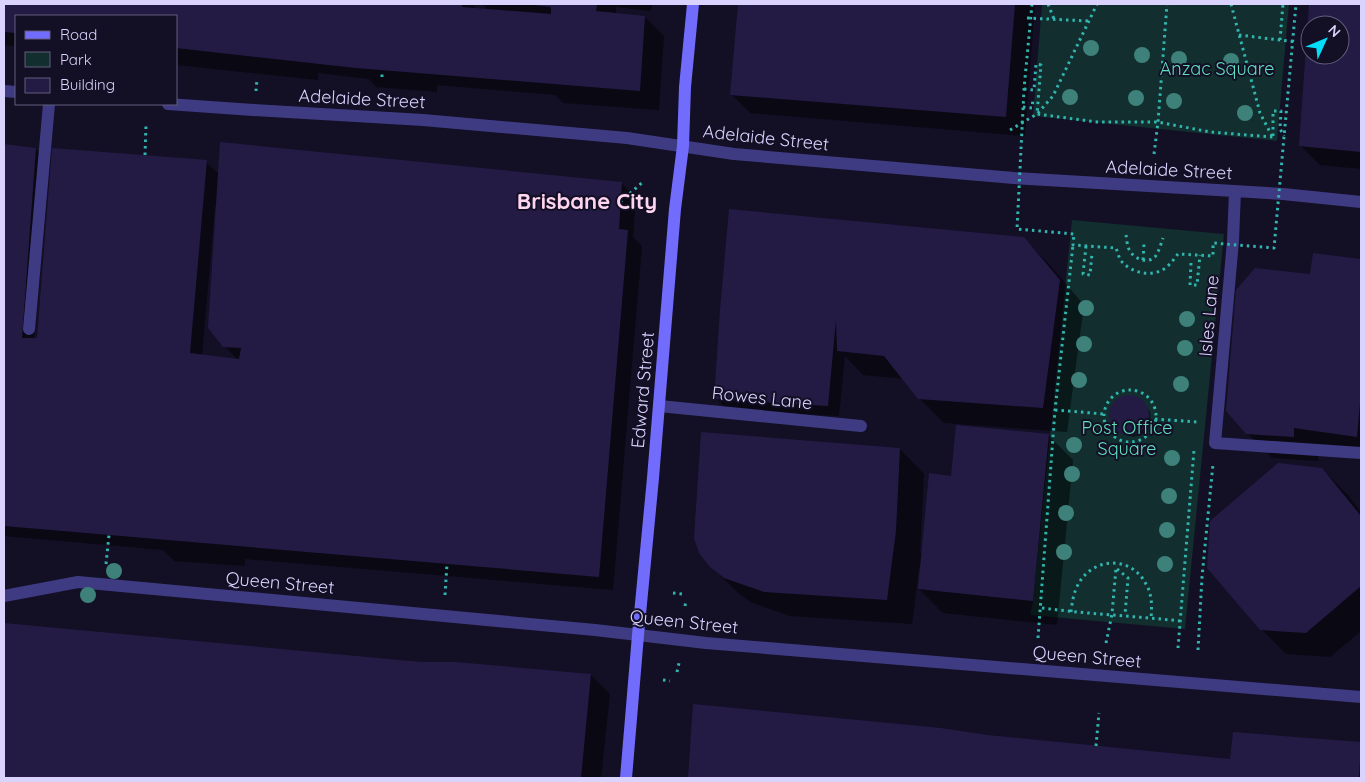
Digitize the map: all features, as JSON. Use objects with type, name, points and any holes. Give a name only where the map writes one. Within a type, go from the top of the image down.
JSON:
[{"type":"main road","name":"Edward Street","points":[[626,778],[658,406],[683,146],[693,4]]},
{"type":"street","points":[[29,329],[49,105]]},
{"type":"street","name":"Adelaide Street","points":[[178,105],[423,120],[627,138],[734,154],[1014,178],[1235,191],[1361,202]]},
{"type":"street","name":"Isles Lane","points":[[1215,443],[1233,241],[1235,191]]},
{"type":"street","name":"Rowes Lane","points":[[658,406],[861,426]]},
{"type":"street","points":[[1215,443],[1361,453]]},
{"type":"street","name":"Queen Street","points":[[4,596],[78,582],[595,630],[715,644],[1361,697]]},
{"type":"path","points":[[1032,4],[1024,89],[1017,229],[1074,234],[1056,410],[1042,608],[1038,638]]},
{"type":"path","points":[[1048,4],[1054,19]]},
{"type":"path","points":[[1010,130],[1035,115],[1054,96],[1097,4]]},
{"type":"path","points":[[1154,154],[1167,4]]},
{"type":"path","points":[[1231,4],[1260,113],[1273,137]]},
{"type":"path","points":[[1280,40],[1283,4]]},
{"type":"path","points":[[1073,245],[1116,248],[1122,262],[1135,271],[1151,273],[1163,270],[1178,254],[1212,256],[1214,243],[1274,248],[1296,4]]},
{"type":"path","points":[[1027,18],[1089,21]]},
{"type":"path","points":[[1239,35],[1296,42]]},
{"type":"path","points":[[1024,89],[1034,90],[1036,64],[1041,65],[1035,115]]},
{"type":"path","points":[[382,71],[382,77]]},
{"type":"path","points":[[1023,107],[1032,108],[1033,99],[1035,115]]},
{"type":"path","points":[[1273,137],[1273,111],[1281,111],[1280,129],[1284,136]]},
{"type":"path","points":[[1035,115],[1097,122],[1158,122],[1210,132],[1273,137]]},
{"type":"path","points":[[144,155],[146,125]]},
{"type":"path","points":[[620,202],[644,182]]},
{"type":"path","points":[[1126,235],[1128,248],[1131,253],[1143,260],[1155,257],[1163,238]]},
{"type":"path","points":[[1143,260],[1144,244]]},
{"type":"path","points":[[1086,246],[1084,274],[1090,275],[1092,253]]},
{"type":"path","points":[[1191,263],[1190,285],[1197,285],[1200,255]]},
{"type":"path","points":[[1124,390],[1140,391],[1152,402],[1156,410],[1156,419],[1153,428],[1140,440],[1132,442],[1123,441],[1109,431],[1105,423],[1105,406],[1109,399],[1124,390]]},
{"type":"path","points":[[1056,410],[1104,414]]},
{"type":"path","points":[[1156,419],[1197,422]]},
{"type":"path","points":[[1198,650],[1202,577],[1215,443]]},
{"type":"path","points":[[103,584],[109,535]]},
{"type":"path","points":[[1071,612],[1073,598],[1080,580],[1094,567],[1110,562],[1131,568],[1146,582],[1151,598],[1151,618]]},
{"type":"path","points":[[444,616],[447,564]]},
{"type":"path","points":[[1106,643],[1112,614],[1116,568],[1128,578],[1124,615]]},
{"type":"path","points":[[672,593],[682,594]]},
{"type":"path","points":[[685,606],[686,600]]},
{"type":"path","points":[[1042,608],[1180,621]]},
{"type":"path","points":[[677,672],[679,663]]},
{"type":"path","points":[[663,680],[670,681]]},
{"type":"path","points":[[1096,746],[1099,713]]},
{"type":"green space","name":"Anzac Square","points":[[1042,4],[1289,4],[1277,141],[1033,116]]},
{"type":"green space","name":"Post Office Square","points":[[1072,220],[1224,234],[1185,629],[1030,615],[1033,601]]},
{"type":"building","points":[[4,4],[462,4],[462,7],[551,14],[551,7],[534,4],[597,4],[596,11],[645,16],[640,91],[356,68],[178,48],[178,15],[15,15],[15,33],[4,32]]},
{"type":"building","points":[[738,4],[1015,4],[1006,117],[730,95]]},
{"type":"building","points":[[1309,4],[1361,4],[1361,152],[1299,146],[1305,65],[1350,65],[1350,15],[1308,15]]},
{"type":"building","points":[[220,142],[622,182],[619,229],[628,230],[599,577],[4,526],[4,144],[36,148],[22,338],[37,338],[52,148],[207,160],[190,353],[239,359],[241,348],[223,347],[208,328]]},
{"type":"building","points":[[729,209],[1024,237],[1060,280],[1043,408],[918,399],[884,356],[837,351],[836,320],[828,406],[714,399]]},
{"type":"building","points":[[1313,253],[1361,259],[1361,392],[1357,437],[1294,428],[1294,437],[1246,434],[1226,411],[1236,290],[1255,268],[1310,274]]},
{"type":"building","points":[[1129,395],[1143,401],[1149,415],[1143,429],[1129,435],[1115,429],[1109,415],[1115,401]]},
{"type":"building","points":[[956,425],[1049,434],[1033,601],[918,589],[929,473],[951,476]]},
{"type":"building","points":[[701,432],[900,448],[896,531],[887,600],[764,592],[724,578],[709,566],[699,553],[694,538]]},
{"type":"building","points":[[1278,463],[1322,468],[1361,516],[1361,586],[1306,633],[1260,630],[1207,568],[1210,521]]},
{"type":"building","points":[[4,623],[421,662],[455,662],[591,674],[581,778],[4,778]]},
{"type":"building","points":[[693,704],[1230,759],[1233,732],[1361,742],[1359,778],[688,778]]},
{"type":"district","name":"Brisbane City","points":[[587,201]]}]
